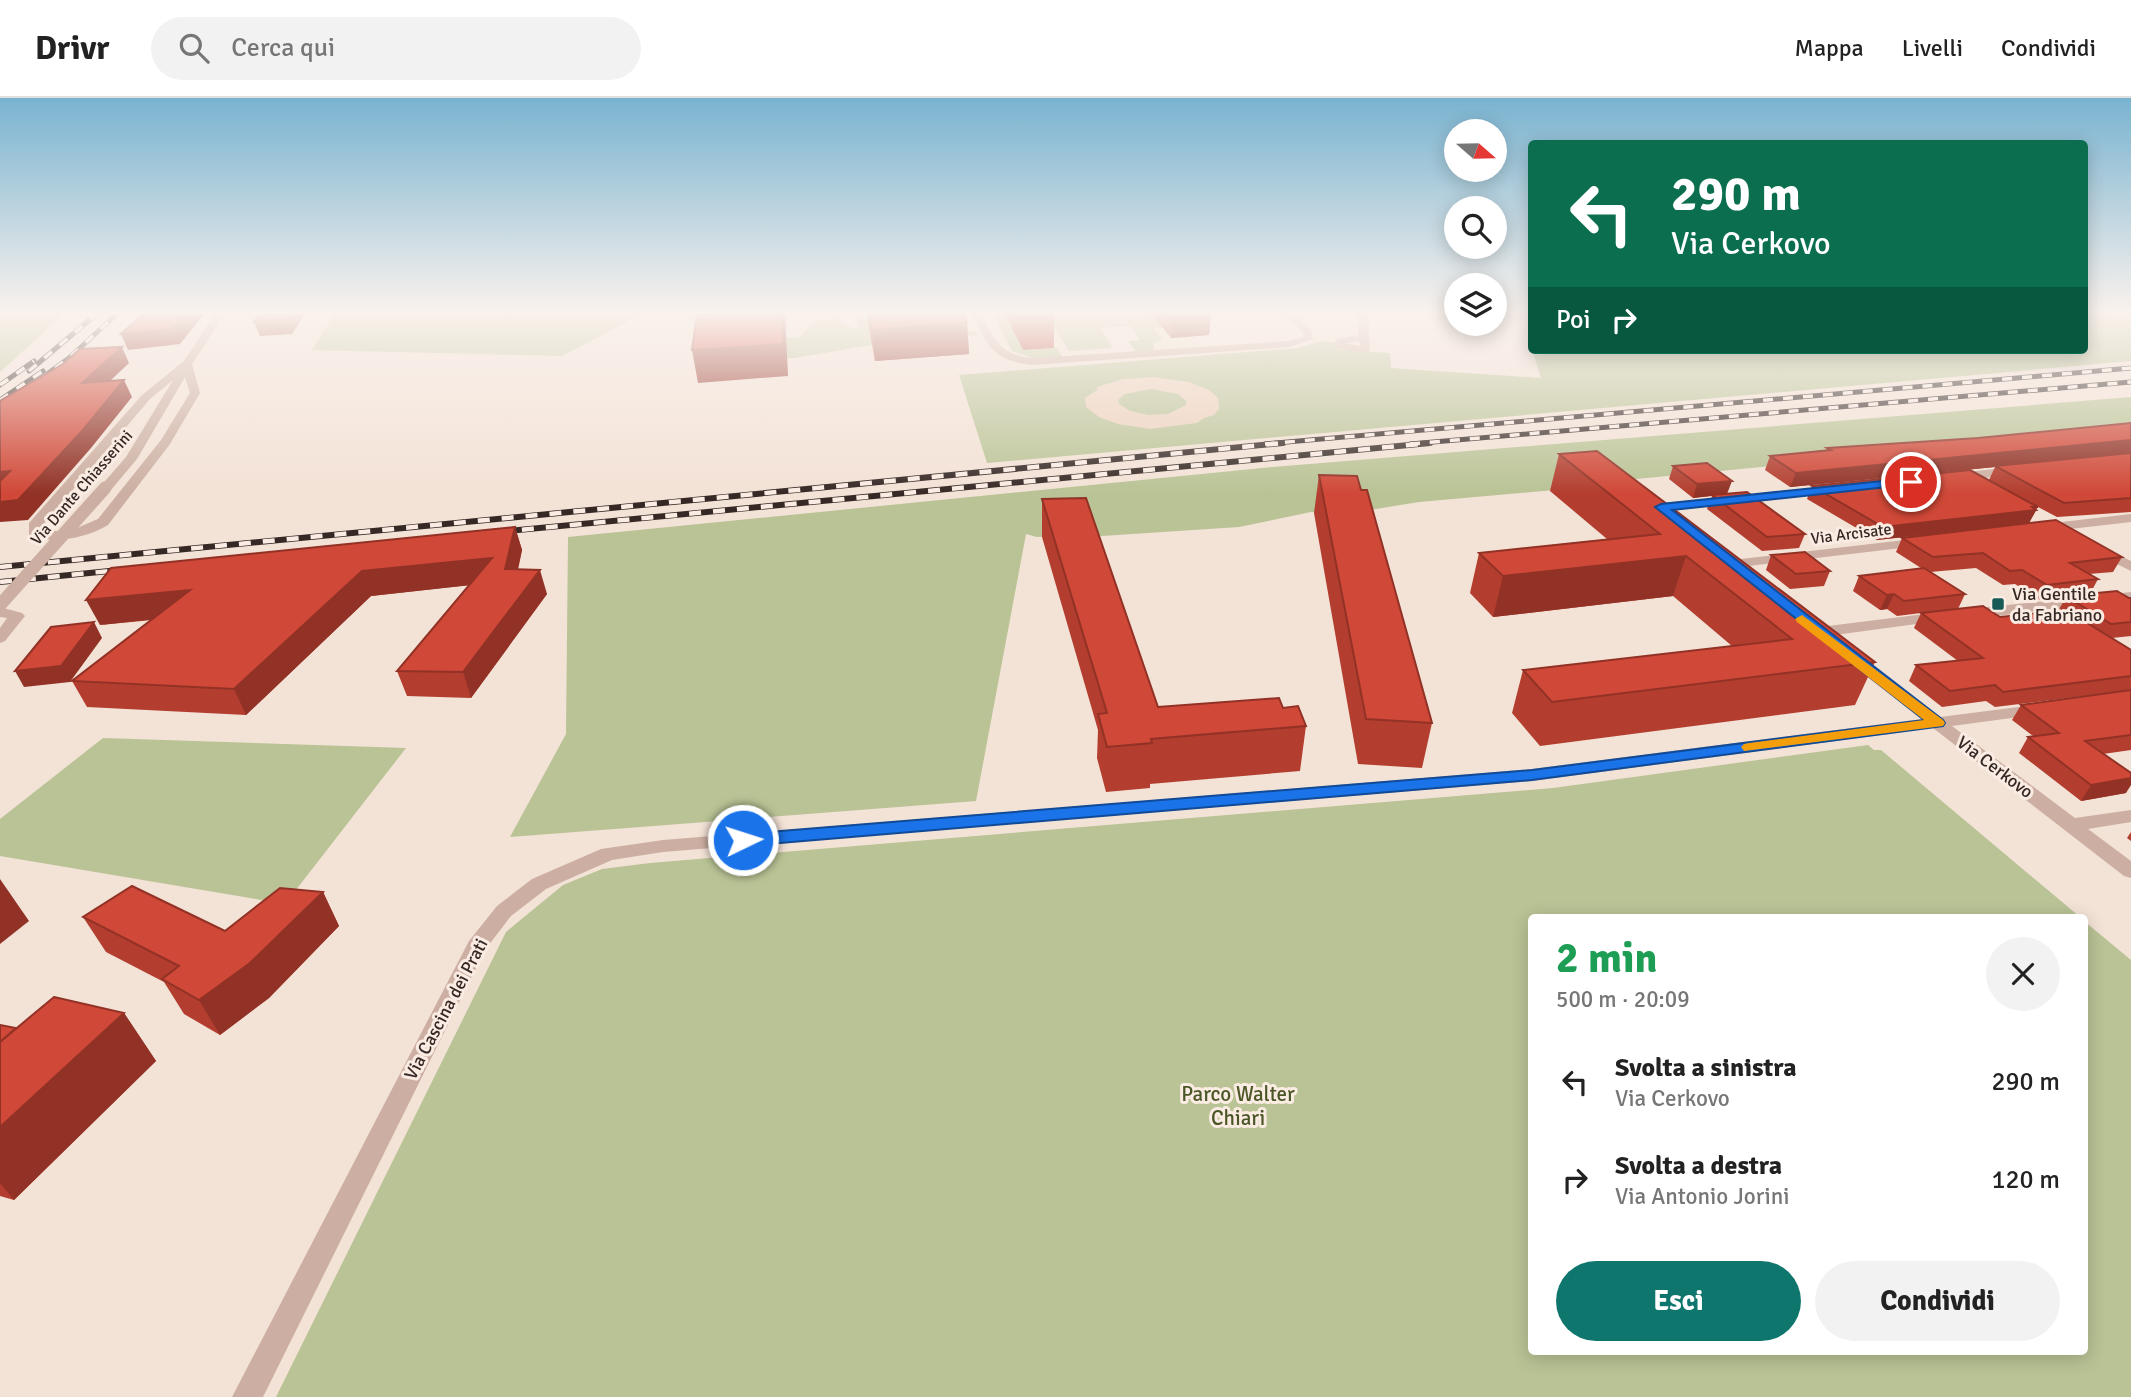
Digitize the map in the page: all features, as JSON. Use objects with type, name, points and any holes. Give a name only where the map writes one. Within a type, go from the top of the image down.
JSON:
[{"type":"street","points":[[175,373],[146,397],[34,526],[34,534],[44,537],[81,532],[92,530],[103,522],[166,441],[195,393],[190,373]]},
{"type":"street","name":"Via Dante Chiasserini","points":[[0,605],[131,459],[148,435],[182,373]]},
{"type":"street","points":[[1939,479],[2022,470]]},
{"type":"street","points":[[1967,476],[1990,489]]},
{"type":"street","points":[[1682,523],[1661,507],[1842,489]]},
{"type":"street","points":[[2035,514],[2131,567]]},
{"type":"street","points":[[2031,530],[2131,518]]},
{"type":"street","name":"Via Arcisate","points":[[1754,581],[1727,560],[1936,541]]},
{"type":"street","name":"Via Cerkovo","points":[[2131,596],[1814,628],[2131,871]]},
{"type":"street","points":[[0,612],[17,616],[0,638]]},
{"type":"street","name":"Via Cascina dei Prati","points":[[247,1397],[476,946],[504,911],[539,884],[608,854],[663,846],[1532,775],[2053,707]]},
{"type":"street","points":[[2071,825],[2131,816]]},
{"type":"green space","points":[[989,373],[1460,373],[1541,378],[1539,373],[2001,373],[987,463],[959,375]]},
{"type":"green space","points":[[2131,397],[2131,432],[1626,480],[1587,487],[1419,502],[1351,513],[1311,512],[1239,527],[1071,538],[1070,535],[1037,537],[1026,534],[976,801],[510,837],[566,734],[568,537],[1273,467]]},
{"type":"green space","points":[[103,738],[406,748],[285,904],[0,856],[0,819]]},
{"type":"green space","name":"Parco Walter Chiari","points":[[1868,745],[1874,750],[1881,750],[2076,914],[1528,914],[1528,1355],[2088,1355],[2088,924],[2131,960],[2131,1397],[276,1397],[506,932],[563,885],[602,869],[650,863],[1553,788]]},
{"type":"shaded area","points":[[1153,377],[1189,382],[1209,390],[1218,398],[1219,409],[1214,415],[1197,423],[1150,429],[1118,424],[1099,417],[1086,407],[1085,398],[1097,390],[1097,387],[1123,379]],"holes":[[[1151,389],[1178,394],[1186,401],[1186,405],[1168,414],[1148,415],[1130,411],[1119,404],[1118,400],[1125,394]]]},
{"type":"building","points":[[48,373],[94,373],[82,383],[124,380],[83,430],[18,500],[0,502],[0,481],[10,471],[0,472],[0,401]]},
{"type":"building","points":[[2131,423],[2131,440],[1796,473],[1770,456],[1831,450],[1827,448],[1978,438]]},
{"type":"building","points":[[1597,451],[1875,662],[1552,702],[1523,670],[1792,639],[1686,556],[1503,576],[1479,553],[1660,534],[1559,454]]},
{"type":"building","points":[[2131,453],[2131,498],[2064,503],[1995,466]]},
{"type":"building","points":[[1707,463],[1732,481],[1697,484],[1673,466]]},
{"type":"building","points":[[1970,470],[2038,507],[2032,507],[2036,510],[1883,527],[1812,486]]},
{"type":"building","points":[[1319,475],[1357,476],[1361,490],[1367,490],[1432,723],[1366,719]]},
{"type":"building","points":[[1747,492],[1805,534],[1767,537],[1712,495]]},
{"type":"building","points":[[1086,498],[1158,707],[1279,698],[1283,708],[1298,706],[1306,726],[1151,739],[1152,743],[1107,747],[1098,714],[1107,713],[1042,499]]},
{"type":"building","points":[[2056,520],[2122,557],[2070,563],[2098,579],[2047,585],[2022,570],[2010,571],[1983,553],[1933,557],[1902,538]]},
{"type":"building","points":[[515,527],[505,569],[540,570],[463,672],[397,671],[492,558],[362,571],[234,689],[72,681],[190,590],[86,600],[111,568]]},
{"type":"building","points":[[1805,552],[1830,571],[1796,574],[1771,555]]},
{"type":"building","points":[[1924,568],[1965,594],[1904,601],[1894,594],[1887,595],[1859,576]]},
{"type":"building","points":[[2117,591],[2131,598],[2131,622],[2111,624],[2066,596]]},
{"type":"building","points":[[1983,606],[2000,617],[2066,610],[2131,650],[2131,676],[2003,692],[1995,685],[1950,691],[1916,665],[1983,658],[1921,613]]},
{"type":"building","points":[[94,622],[61,666],[15,671],[51,627]]},
{"type":"building","points":[[2131,690],[2131,735],[2085,741],[2131,773],[2131,778],[2091,785],[2028,737],[2059,733],[2021,705]]},
{"type":"building","points":[[132,886],[225,931],[280,888],[323,892],[250,963],[199,1000],[162,979],[179,966],[83,917]]},
{"type":"building","points":[[54,997],[124,1013],[0,1127],[0,1042]]},
{"type":"building","points":[[0,1025],[16,1028],[0,1042]]},
{"type":"railway","points":[[0,385],[18,373]]},
{"type":"railway","points":[[0,400],[41,373]]},
{"type":"railway","points":[[39,380],[49,373]]},
{"type":"railway","points":[[1265,444],[2078,373]]},
{"type":"railway","points":[[1410,444],[2131,382]]},
{"type":"railway","points":[[0,567],[1283,443]]},
{"type":"railway","points":[[498,532],[1430,443]]},
{"type":"railway","points":[[0,582],[129,569]]},
{"type":"slow traffic","points":[[1749,747],[1937,723],[1802,619]]},
{"type":"place","name":"Via Gentile da Fabriano","points":[[1998,604]]},
{"type":"route","points":[[743,840],[1532,775],[1937,723],[1661,507],[1911,482]]}]
